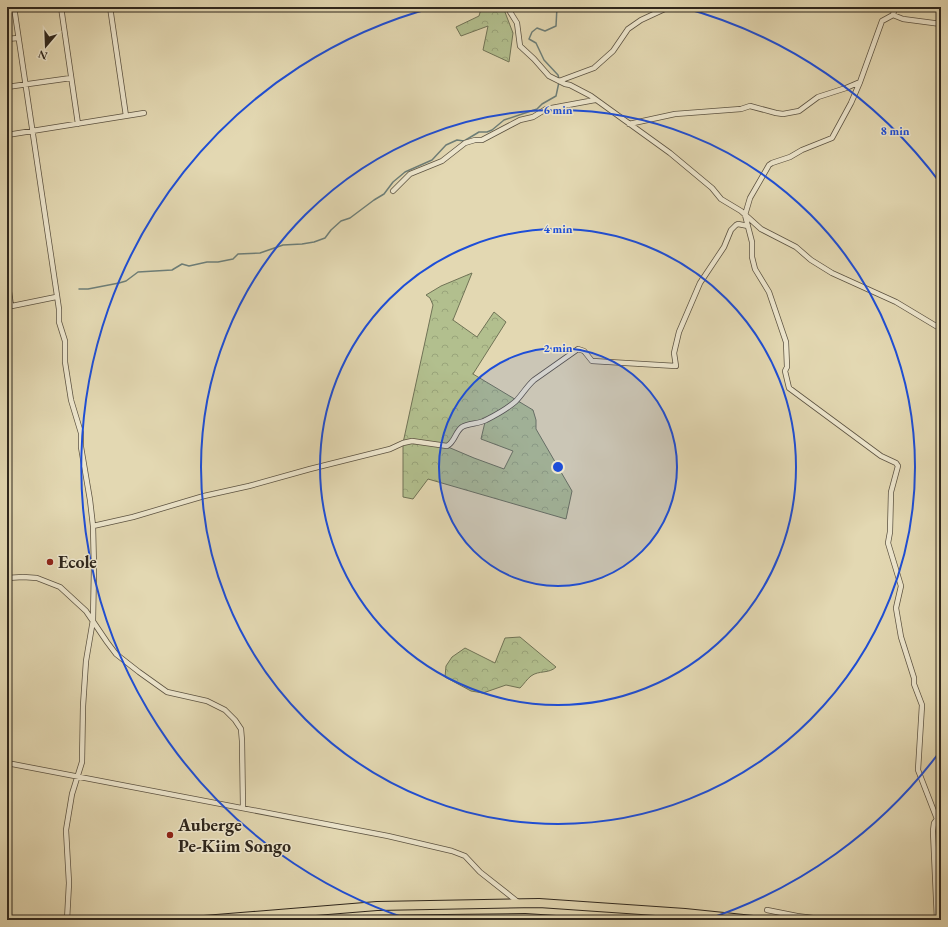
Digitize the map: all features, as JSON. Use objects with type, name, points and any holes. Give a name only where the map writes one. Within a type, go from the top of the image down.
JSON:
[{"type":"highway","points":[[204,920],[377,906],[520,903],[685,913],[753,920]]},
{"type":"highway","points":[[360,920],[525,918],[556,920]]},
{"type":"street","points":[[14,7],[59,309],[59,322],[65,341],[71,400],[81,433],[81,447],[93,526],[94,568],[92,620],[86,661],[83,706],[82,762],[72,794],[66,830],[69,884],[67,920]]},
{"type":"street","points":[[61,7],[78,124]]},
{"type":"street","points":[[110,7],[126,116]]},
{"type":"street","points":[[507,7],[517,23],[520,46],[549,76],[570,85],[595,100],[670,153],[712,188],[721,199],[761,228],[796,247],[810,260],[832,273],[896,302],[941,330]]},
{"type":"street","points":[[559,81],[594,68],[613,51],[628,29],[641,20],[669,7]]},
{"type":"street","points":[[895,7],[893,15],[882,21],[860,82],[851,103],[832,138],[769,165],[750,198],[745,215],[752,242],[752,257],[755,268],[769,292],[786,342],[787,367],[785,371],[789,388],[881,456],[896,463],[898,466],[891,492],[888,543],[901,586],[896,608],[901,636],[914,678],[914,684],[922,705],[918,770],[939,818],[934,823],[933,831],[937,920]]},
{"type":"street","points":[[893,15],[903,19],[941,24]]},
{"type":"street","points":[[7,39],[18,38]]},
{"type":"street","points":[[7,87],[72,78]]},
{"type":"street","points":[[629,124],[676,114],[741,109],[750,106],[783,114],[799,111],[818,97],[860,82]]},
{"type":"street","points":[[393,191],[410,174],[442,161],[465,143],[474,140],[482,140],[520,120],[532,117],[546,109],[595,100]]},
{"type":"street","points":[[7,135],[144,113]]},
{"type":"street","points":[[93,526],[133,517],[204,496],[249,486],[390,449],[403,443],[412,441],[447,446],[451,444],[460,428],[485,421],[505,410],[517,401],[527,386],[534,380],[578,349],[584,351],[592,361],[676,366],[674,353],[679,332],[700,283],[724,247],[731,230],[736,224],[748,226]]},
{"type":"street","points":[[7,277],[9,306],[56,297]]},
{"type":"street","points":[[934,325],[941,326]]},
{"type":"street","points":[[7,578],[37,578],[60,587],[86,611],[116,654],[160,688],[167,692],[207,701],[225,710],[235,720],[241,729],[243,808]]},
{"type":"street","points":[[7,763],[393,837],[452,851],[465,856],[480,872],[520,903]]},
{"type":"street","points":[[767,910],[829,920]]},
{"type":"green space","points":[[474,7],[503,7],[513,33],[509,62],[483,50],[488,26],[461,36],[456,27],[479,16],[481,9]]},
{"type":"green space","points":[[472,273],[453,320],[477,337],[494,312],[506,322],[473,374],[533,410],[536,420],[536,429],[572,491],[566,519],[428,479],[413,499],[403,497],[403,443],[433,305],[430,298],[426,295],[441,286]],"holes":[[[485,422],[481,439],[513,451],[504,469],[448,447],[464,426]]]},
{"type":"green space","points":[[520,637],[556,667],[550,671],[534,674],[520,688],[506,685],[483,693],[471,691],[445,677],[446,666],[452,657],[465,648],[495,663],[505,638]]},
{"type":"waterway","points":[[557,7],[556,26],[545,31],[537,28],[532,32],[529,39],[536,43],[544,60],[558,75],[559,79]]},
{"type":"waterway","points":[[79,289],[88,289],[126,281],[138,272],[172,270],[182,264],[189,266],[207,262],[218,262],[233,259],[238,254],[260,253],[283,245],[302,244],[325,238],[341,221],[350,218],[384,194],[393,182],[405,172],[432,160],[446,145],[457,140],[464,141],[479,132],[487,132],[492,130],[504,120],[537,109],[542,104],[556,96],[559,82]]},
{"type":"place","name":"Ecole","points":[[50,562]]},
{"type":"place","name":"Auberge Pe-Kiim Songo","points":[[170,835]]}]
